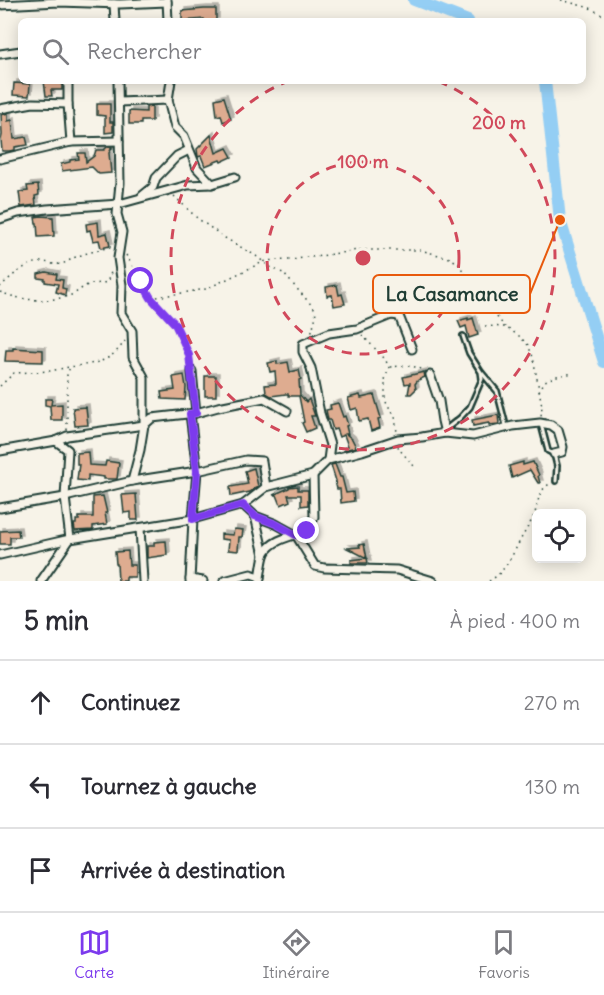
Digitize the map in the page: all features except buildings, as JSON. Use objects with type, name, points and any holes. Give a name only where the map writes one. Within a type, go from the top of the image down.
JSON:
[{"type":"street","points":[[0,5],[167,1],[168,18]]},
{"type":"street","points":[[116,18],[118,3]]},
{"type":"street","points":[[0,54],[18,51]]},
{"type":"street","points":[[68,84],[71,142]]},
{"type":"street","points":[[118,84],[120,164],[117,214],[122,232],[118,258],[122,285],[121,314],[132,331],[133,357],[144,377],[144,425],[132,481]]},
{"type":"street","points":[[171,84],[168,100],[175,127],[184,136],[197,168],[212,184]]},
{"type":"street","points":[[119,102],[168,100]]},
{"type":"street","points":[[0,109],[33,103],[68,104]]},
{"type":"street","points":[[0,159],[71,142],[118,141]]},
{"type":"street","points":[[140,198],[153,187],[156,178],[177,156],[189,150]]},
{"type":"street","points":[[0,219],[18,213],[47,209],[119,204],[188,185],[212,184],[235,177]]},
{"type":"street","points":[[328,460],[330,445],[320,413],[311,368],[303,351],[303,344],[329,333],[357,329],[429,298],[452,296]]},
{"type":"street","points":[[391,315],[399,316],[412,349]]},
{"type":"street","points":[[192,371],[197,471],[190,580],[203,581]]},
{"type":"street","points":[[430,375],[439,401],[445,432]]},
{"type":"street","points":[[0,451],[56,441],[67,436],[144,425],[152,418],[193,413],[264,398],[287,411]]},
{"type":"street","points":[[0,555],[70,539],[193,519],[243,505],[266,487],[313,475],[328,460],[398,438],[422,437],[445,432],[473,436],[540,423],[551,425],[558,430],[563,447],[562,452],[554,454]]},
{"type":"street","points":[[41,581],[70,539],[65,497],[68,450],[56,441]]},
{"type":"street","points":[[0,508],[246,460],[262,461],[266,487]]},
{"type":"street","points":[[264,555],[270,546],[307,531],[314,517],[313,475]]},
{"type":"street","points":[[243,505],[255,516],[296,535],[315,566],[397,570],[432,581]]},
{"type":"street","points":[[224,581],[251,574],[260,579],[264,555],[255,516]]},
{"type":"street","points":[[140,528],[143,581]]},
{"type":"lane","points":[[463,336],[469,353],[497,391],[507,428]]},
{"type":"lane","points":[[445,432],[470,407],[482,378],[481,372]]},
{"type":"lane","points":[[540,423],[548,451],[554,454],[557,465],[556,481]]},
{"type":"path","points":[[561,0],[590,8],[604,16]]},
{"type":"path","points":[[168,190],[197,218],[270,267],[283,273],[315,309],[316,316],[309,342]]},
{"type":"path","points":[[0,287],[27,266],[37,263],[60,264],[75,257],[120,244],[151,298],[175,324],[189,355],[192,371]]},
{"type":"path","points":[[151,298],[206,289],[272,260],[289,260],[358,250],[420,250],[450,258],[458,262],[475,290],[505,327],[519,335],[528,345],[542,406],[540,423]]},
{"type":"path","points":[[0,292],[11,297],[38,301],[72,295],[89,284],[107,282],[118,258]]},
{"type":"path","points":[[485,326],[505,327]]},
{"type":"path","points":[[357,329],[385,359],[389,367],[385,380],[385,400],[396,416],[399,449],[414,466]]},
{"type":"path","points":[[0,386],[14,373],[70,367],[110,358],[132,331]]},
{"type":"path","points":[[67,436],[67,375],[70,367]]},
{"type":"path","points":[[389,367],[421,368],[430,375]]},
{"type":"path","points":[[539,392],[545,381],[574,373]]},
{"type":"path","points":[[489,581],[510,558],[534,517],[538,497],[544,488],[556,481]]},
{"type":"waterway","points":[[414,0],[460,18]]},
{"type":"waterway","points":[[545,84],[560,220],[604,362]]},
{"type":"place","name":"La Casamance","points":[[560,220]]},
{"type":"route","points":[[141,281],[151,298],[175,324],[189,355],[196,413],[190,414],[197,471],[193,519],[243,505],[255,516],[296,535],[307,531]]}]
